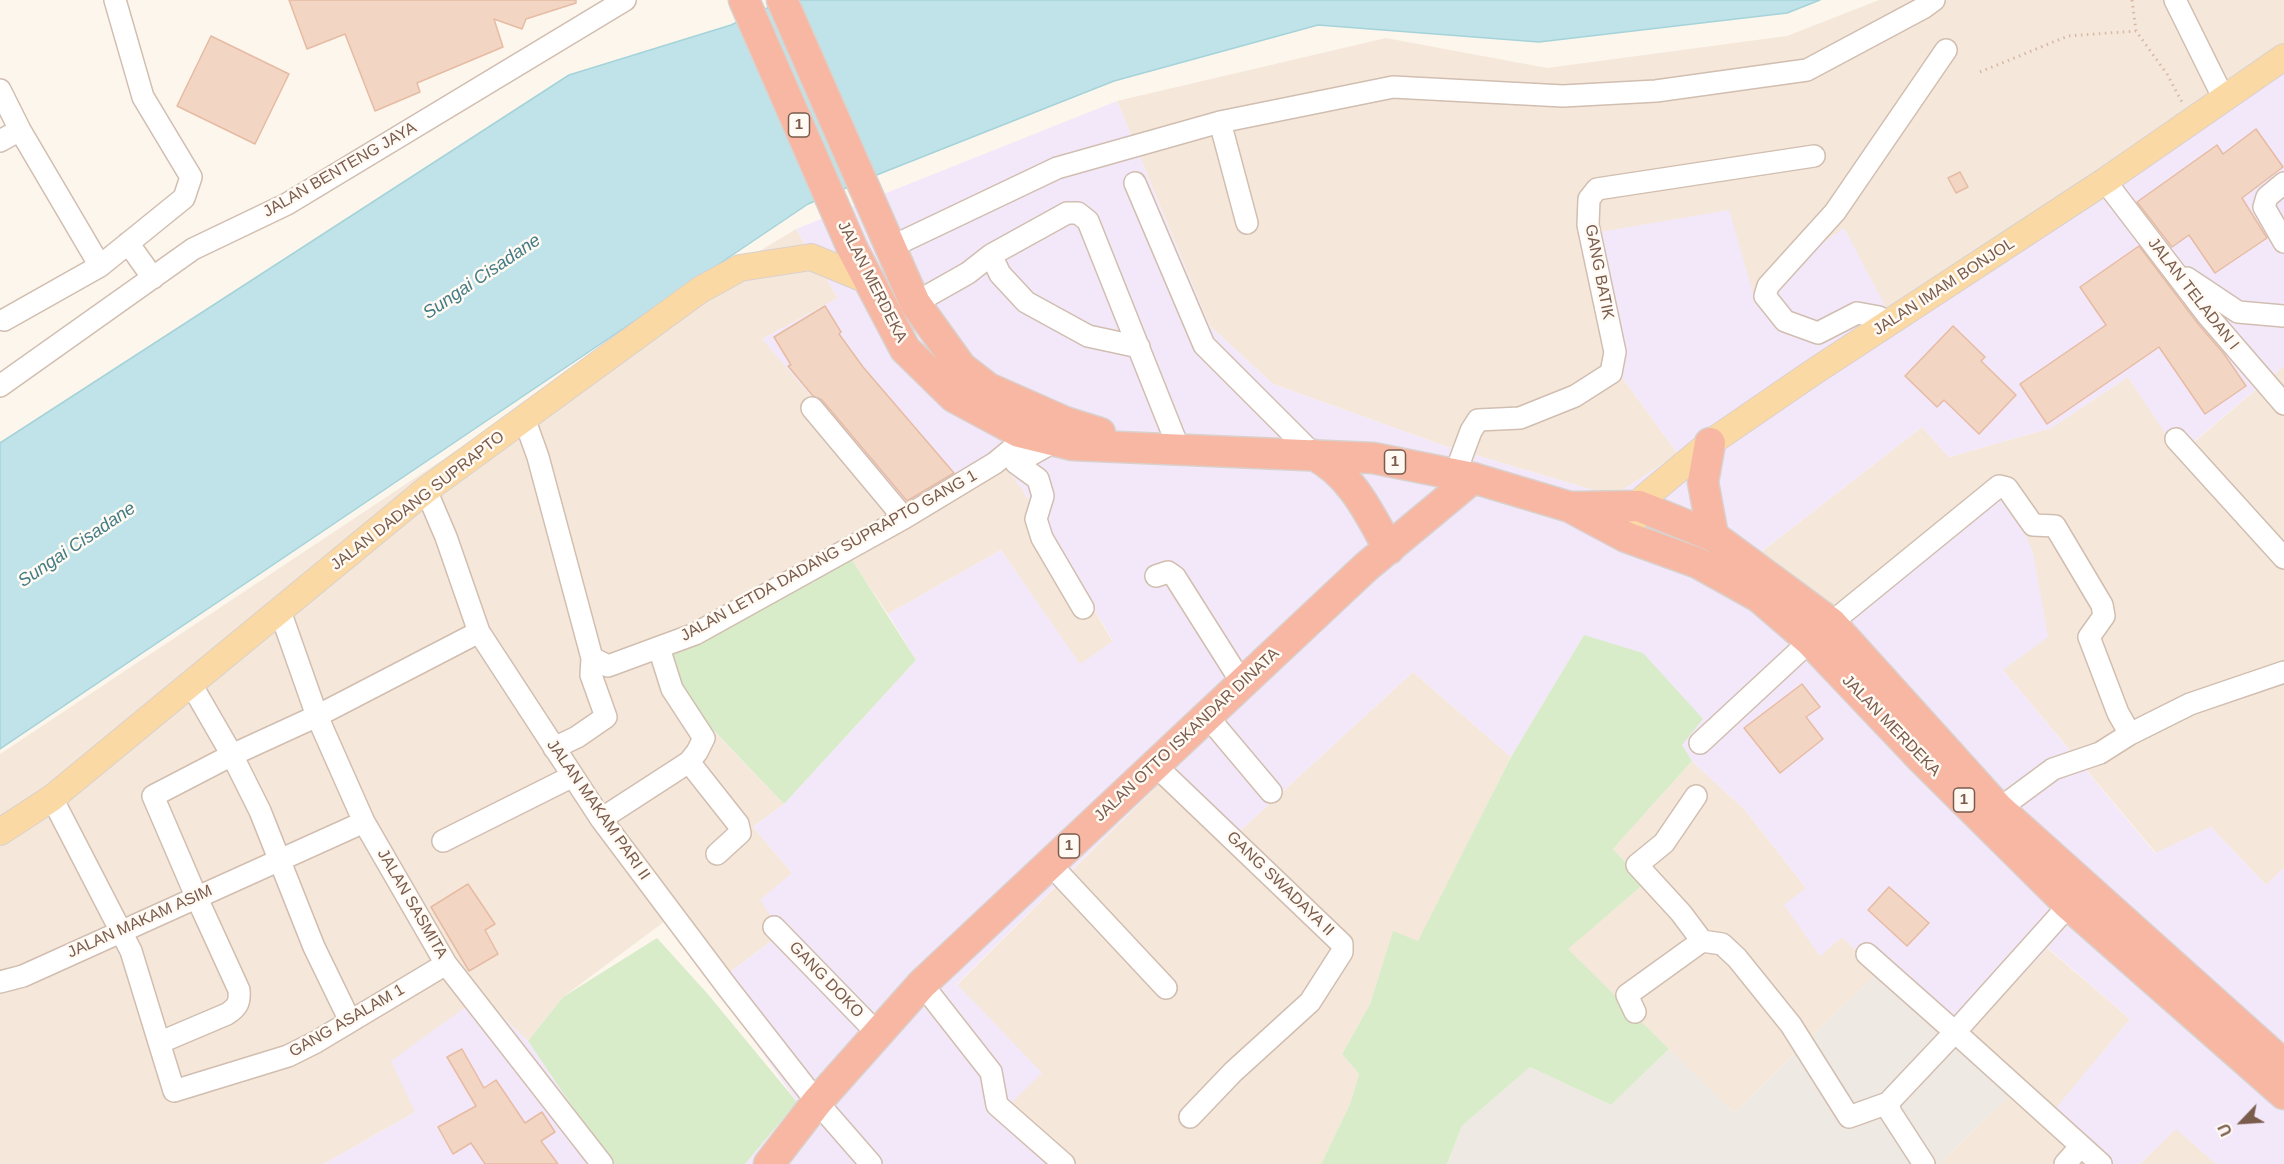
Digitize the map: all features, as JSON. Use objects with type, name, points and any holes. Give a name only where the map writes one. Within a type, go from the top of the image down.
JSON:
[{"type":"highway","name":"JALAN MERDEKA","points":[[744,0],[869,281],[906,349],[954,397],[1019,432],[1072,445],[1373,458],[1464,476],[1570,507],[1626,537],[1698,563],[1820,632]]},
{"type":"highway","name":"JALAN MERDEKA","points":[[783,0],[915,303],[961,367],[988,388],[1065,422],[1146,447]]},
{"type":"highway","points":[[1710,443],[1703,482],[1713,536]]},
{"type":"highway","points":[[1314,455],[1326,461],[1353,486],[1389,549]]},
{"type":"highway","name":"JALAN OTTO ISKANDAR DINATA","points":[[769,1164],[817,1102],[922,984],[1366,567],[1389,549],[1464,476]]},
{"type":"highway","name":"JALAN MERDEKA","points":[[1570,507],[1639,506],[1713,536],[1820,632],[2069,905],[2212,1015],[2284,1065]]},
{"type":"highway","name":"JALAN MERDEKA","points":[[1928,748],[1999,809],[2212,1015],[2284,1094]]},
{"type":"main road","name":"JALAN IMAM BONJOL","points":[[1626,537],[1644,498],[1710,443],[1812,373],[2105,181],[2284,57]]},
{"type":"main road","name":"JALAN DADANG SUPRAPTO","points":[[0,832],[52,798],[426,490],[700,290],[740,268],[811,257],[869,281]]},
{"type":"street","points":[[4,320],[100,266],[184,198],[191,177],[143,97],[115,0]]},
{"type":"street","name":"JALAN BENTENG JAYA","points":[[0,386],[193,249],[287,204],[625,0]]},
{"type":"street","points":[[889,241],[1057,168],[1220,122],[1393,87],[1563,96],[1656,91],[1807,70],[1923,9],[1934,0]]},
{"type":"street","points":[[2175,0],[2224,99]]},
{"type":"street","points":[[1880,329],[1879,318],[1857,313],[1818,333],[1785,321],[1765,296],[1768,286],[1835,212],[1946,50]]},
{"type":"street","points":[[0,90],[20,130],[100,266]]},
{"type":"street","points":[[1220,122],[1246,223]]},
{"type":"street","points":[[0,141],[20,130]]},
{"type":"street","name":"GANG BATIK","points":[[1464,476],[1471,431],[1478,420],[1520,418],[1575,396],[1611,373],[1615,352],[1587,225],[1589,199],[1597,189],[1814,156]]},
{"type":"street","name":"JALAN TELADAN I","points":[[2105,181],[2220,331],[2284,404]]},
{"type":"street","points":[[1135,183],[1204,345],[1314,455]]},
{"type":"street","points":[[2284,183],[2267,197],[2264,207],[2284,242]]},
{"type":"street","points":[[915,303],[960,278],[991,255],[1067,213],[1078,213],[1088,221],[1179,449]]},
{"type":"street","points":[[128,243],[153,278]]},
{"type":"street","points":[[991,255],[1000,274],[1026,303],[1088,336],[1139,347]]},
{"type":"street","points":[[2171,267],[2238,312],[2275,316],[2284,300]]},
{"type":"street","points":[[812,408],[904,518]]},
{"type":"street","points":[[524,418],[538,457],[592,658],[591,675],[606,717],[577,737],[555,748]]},
{"type":"street","points":[[1043,437],[1016,463],[1038,480],[1042,496],[1036,519],[1042,538],[1083,608]]},
{"type":"street","name":"JALAN LETDA DADANG SUPRAPTO GANG 1","points":[[592,658],[608,666],[695,634],[904,518],[1043,437]]},
{"type":"street","points":[[2176,439],[2284,558]]},
{"type":"street","points":[[1700,743],[1820,632],[1999,486],[2007,488],[2033,525],[2055,526],[2102,605],[2104,616],[2089,637],[2118,712],[2130,734]]},
{"type":"street","name":"JALAN MAKAM PARI II","points":[[426,490],[446,537],[479,632],[601,819],[817,1102],[871,1164]]},
{"type":"street","points":[[1156,576],[1168,572],[1175,577],[1242,683]]},
{"type":"street","name":"JALAN SASMITA","points":[[280,611],[317,716],[364,822],[446,964],[598,1162]]},
{"type":"street","points":[[52,798],[122,930],[161,1042],[228,1014],[236,1008],[240,1000],[239,990],[153,796],[232,755],[317,716],[479,632]]},
{"type":"street","points":[[601,819],[689,762],[698,752],[704,738],[672,689],[659,648]]},
{"type":"street","points":[[1999,809],[2053,769],[2100,753],[2130,734],[2190,704],[2284,672]]},
{"type":"street","points":[[191,684],[232,755],[260,811],[325,971],[350,1021]]},
{"type":"street","points":[[1207,716],[1271,792]]},
{"type":"street","points":[[689,762],[738,824],[740,833],[717,854]]},
{"type":"street","name":"GANG SWADAYA II","points":[[1155,765],[1342,944],[1342,952],[1310,1002],[1190,1117]]},
{"type":"street","points":[[443,841],[573,776]]},
{"type":"street","points":[[1696,796],[1664,843],[1637,865],[1702,941],[1722,944],[1737,958],[1791,1025],[1849,1117],[1888,1103],[2069,905]]},
{"type":"street","name":"JALAN MAKAM ASIM","points":[[0,982],[22,976],[364,822]]},
{"type":"street","points":[[1050,864],[1166,988]]},
{"type":"street","name":"GANG DOKO","points":[[774,927],[878,1034]]},
{"type":"street","points":[[1635,1012],[1627,995],[1702,941]]},
{"type":"street","points":[[1867,954],[2101,1164]]},
{"type":"street","name":"GANG ASALAM 1","points":[[161,1042],[174,1090],[288,1056],[316,1042],[446,964]]},
{"type":"street","points":[[922,984],[991,1072],[997,1105],[1064,1164]]},
{"type":"street","points":[[1888,1103],[1891,1113],[1924,1164]]},
{"type":"street","points":[[2065,1164],[2081,1146]]},
{"type":"path","points":[[2132,0],[2136,31],[2167,74],[2192,121]]},
{"type":"path","points":[[1980,72],[2068,36],[2136,31]]},
{"type":"shaded area","points":[[1879,0],[2284,0],[2284,44],[1889,315],[1753,293],[1621,376],[1678,454],[1613,496],[1442,445],[1273,384],[1209,325],[1117,101],[1386,38],[1547,68],[1787,36]]},
{"type":"shaded area","points":[[2284,44],[2284,366],[2179,454],[2128,377],[2051,428],[1949,457],[1922,427],[1747,563],[1823,630],[2005,490],[2033,552],[2048,637],[2003,670],[2155,853],[2211,827],[2266,885],[2284,868],[2284,1164],[2216,1164],[2176,1129],[2140,1164],[2102,1164],[2050,1115],[2130,1019],[2048,948],[1964,1036],[1878,972],[1842,937],[1820,956],[1784,905],[1806,888],[1745,810],[1692,761],[1681,745],[1703,719],[1584,635],[1511,757],[1413,672],[1231,839],[1169,774],[957,984],[1042,1073],[1002,1112],[1063,1164],[745,1164],[797,1102],[714,984],[782,933],[760,900],[792,873],[753,827],[784,804],[916,660],[888,614],[1001,550],[1080,664],[1113,641],[1022,489],[992,450],[916,519],[762,339],[838,298],[796,229],[1117,101],[1209,325],[1273,384],[1442,445],[1613,496],[1678,454],[1621,376],[1594,233],[1729,210],[1753,293],[1844,228],[1890,315]]},
{"type":"shaded area","points":[[796,229],[838,298],[762,339],[992,450],[1022,489],[1113,642],[1080,665],[1001,550],[888,614],[852,561],[673,689],[784,804],[753,827],[793,874],[782,933],[714,984],[668,919],[563,997],[528,1041],[481,997],[415,1112],[324,1164],[0,1164],[0,754],[442,460],[664,309]]},
{"type":"shaded area","points":[[2284,366],[2284,868],[2266,885],[2211,827],[2156,853],[2002,669],[1823,631],[1747,563],[1922,427],[1949,457],[2051,428],[2128,377],[2180,454]]},
{"type":"shaded area","points":[[1413,672],[1511,757],[1418,942],[1393,932],[1370,1004],[1342,1054],[1359,1074],[1350,1104],[1321,1164],[1063,1164],[1001,1111],[1041,1073],[957,985],[1169,774],[1231,839]]},
{"type":"shaded area","points":[[1692,761],[1745,810],[1806,888],[1820,955],[1842,937],[1878,972],[1734,1113],[1567,949],[1645,883],[1613,849]]},
{"type":"shaded area","points":[[2047,948],[2130,1019],[2051,1115],[2102,1164],[1939,1164],[2016,1090],[1964,1036]]},
{"type":"shaded area","points":[[1878,972],[2016,1090],[1939,1164],[1447,1164],[1462,1126],[1530,1067],[1611,1105],[1669,1049],[1734,1113]]},
{"type":"shaded area","points":[[481,996],[528,1041],[611,1164],[324,1164],[415,1112],[391,1061]]},
{"type":"shaded area","points":[[2176,1128],[2216,1164],[2140,1164]]},
{"type":"green space","points":[[852,560],[916,660],[784,804],[673,688],[669,654]]},
{"type":"green space","points":[[1584,635],[1643,653],[1703,719],[1682,745],[1692,761],[1613,849],[1645,883],[1568,949],[1669,1049],[1611,1105],[1530,1067],[1462,1126],[1447,1164],[1321,1164],[1350,1104],[1359,1074],[1342,1054],[1370,1004],[1393,931],[1418,941],[1511,757]]},
{"type":"green space","points":[[657,938],[706,992],[797,1102],[745,1164],[611,1164],[528,1041],[563,997]]},
{"type":"water","name":"Sungai Cisadane","points":[[784,0],[1820,0],[1787,13],[1539,42],[1318,25],[1114,81],[879,174],[808,204],[0,749],[0,443],[569,75],[731,25]]},
{"type":"building","points":[[289,0],[576,0],[576,3],[526,19],[522,29],[494,19],[503,47],[417,83],[420,92],[375,111],[345,34],[307,49]]},
{"type":"building","points":[[211,36],[289,74],[255,144],[177,106]]},
{"type":"building","points":[[2256,129],[2283,167],[2242,198],[2267,238],[2215,273],[2189,235],[2172,247],[2137,202],[2217,145],[2223,154]]},
{"type":"building","points":[[1960,172],[1968,187],[1956,193],[1948,178]]},
{"type":"building","points":[[2139,246],[2224,354],[2246,386],[2205,414],[2159,347],[2047,424],[2020,384],[2106,325],[2080,287]]},
{"type":"building","points":[[825,306],[841,332],[839,334],[863,367],[954,473],[907,501],[822,400],[813,396],[788,366],[791,365],[774,337]]},
{"type":"building","points":[[1953,326],[1985,357],[1981,361],[2016,395],[1979,434],[1944,400],[1937,407],[1905,376]]},
{"type":"building","points":[[1802,684],[1820,707],[1806,717],[1823,739],[1780,773],[1744,728]]},
{"type":"building","points":[[468,884],[495,924],[485,930],[498,954],[469,971],[431,907]]},
{"type":"building","points":[[1889,887],[1929,923],[1907,946],[1868,910]]},
{"type":"building","points":[[462,1049],[484,1088],[496,1080],[525,1123],[542,1112],[555,1132],[541,1141],[558,1164],[485,1164],[471,1143],[453,1154],[438,1127],[476,1106],[447,1057]]}]
